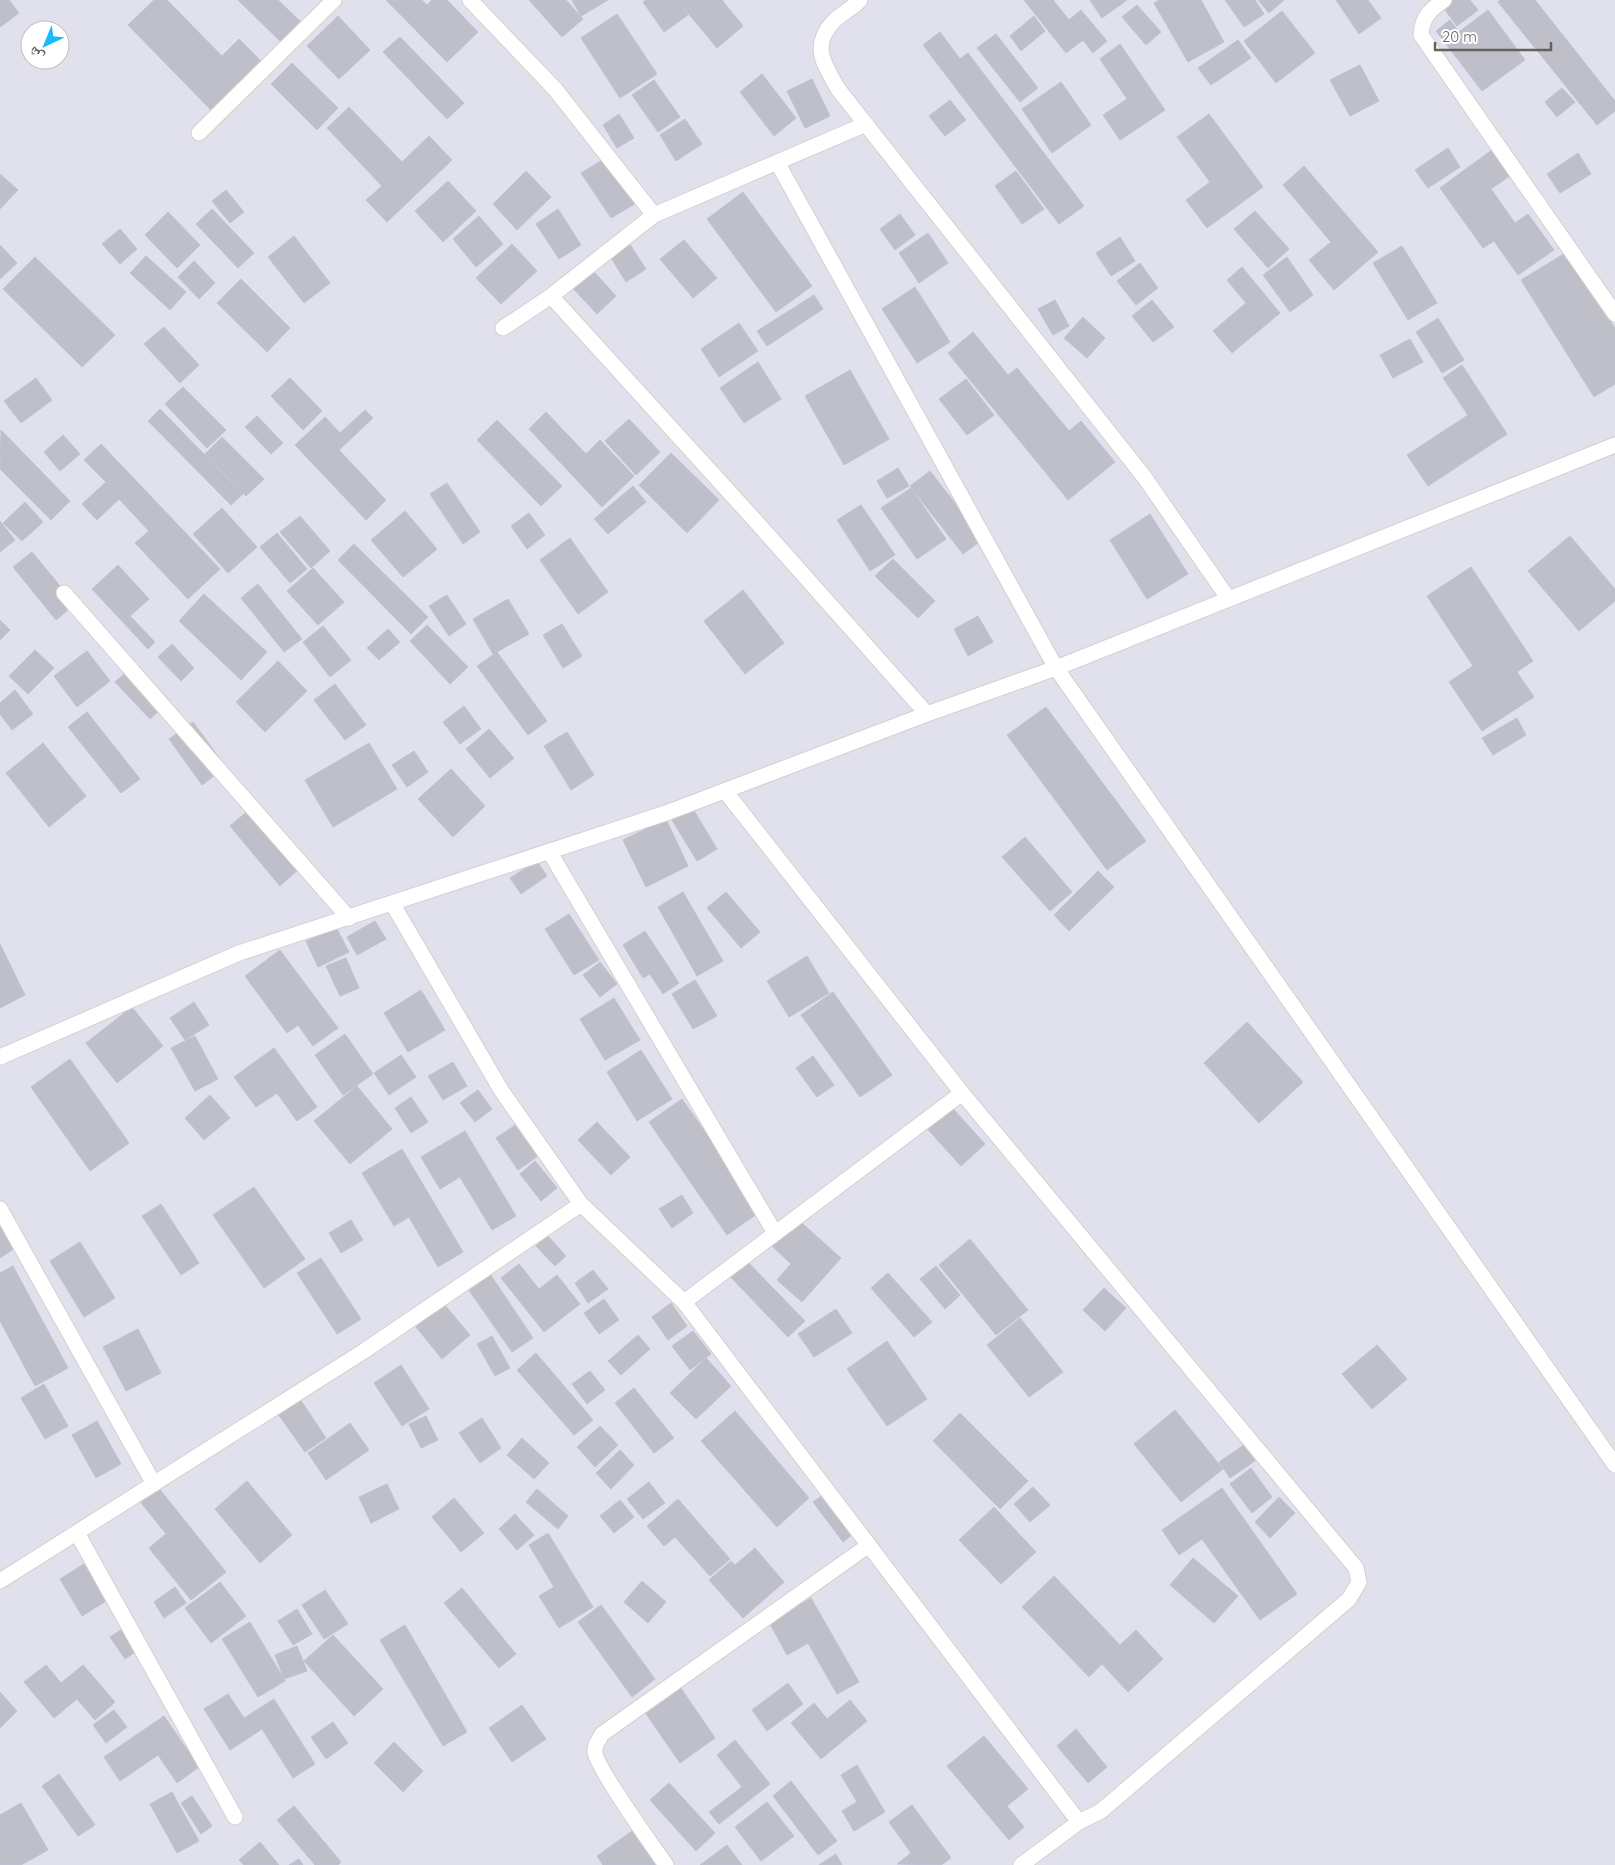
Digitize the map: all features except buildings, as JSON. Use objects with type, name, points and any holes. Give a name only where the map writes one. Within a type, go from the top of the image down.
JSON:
[{"type":"street","points":[[200,133],[334,0]]},
{"type":"street","points":[[470,0],[555,89],[654,216]]},
{"type":"street","points":[[860,0],[833,22],[821,40],[822,59],[838,90],[1145,478],[1228,598]]},
{"type":"street","points":[[1444,0],[1428,12],[1422,22],[1421,35],[1615,314]]},
{"type":"street","points":[[503,328],[551,296],[654,216],[866,124]]},
{"type":"street","points":[[776,162],[1056,668],[1615,1465]]},
{"type":"street","points":[[551,296],[927,714]]},
{"type":"street","points":[[0,1057],[239,953],[666,814],[927,714],[1056,668],[1615,445]]},
{"type":"street","points":[[64,593],[349,918]]},
{"type":"street","points":[[725,791],[962,1093],[1356,1568],[1359,1582],[1350,1599],[1101,1811],[1079,1822],[1021,1865]]},
{"type":"street","points":[[549,851],[775,1233]]},
{"type":"street","points":[[392,903],[501,1090],[581,1204],[684,1302],[1079,1822]]},
{"type":"street","points":[[684,1302],[962,1093]]},
{"type":"street","points":[[3,1574],[78,1533],[364,1351],[581,1204]]},
{"type":"street","points":[[0,1209],[154,1484]]},
{"type":"street","points":[[78,1533],[235,1817]]},
{"type":"street","points":[[666,1865],[604,1773],[594,1753],[596,1743],[602,1734],[869,1545]]}]
